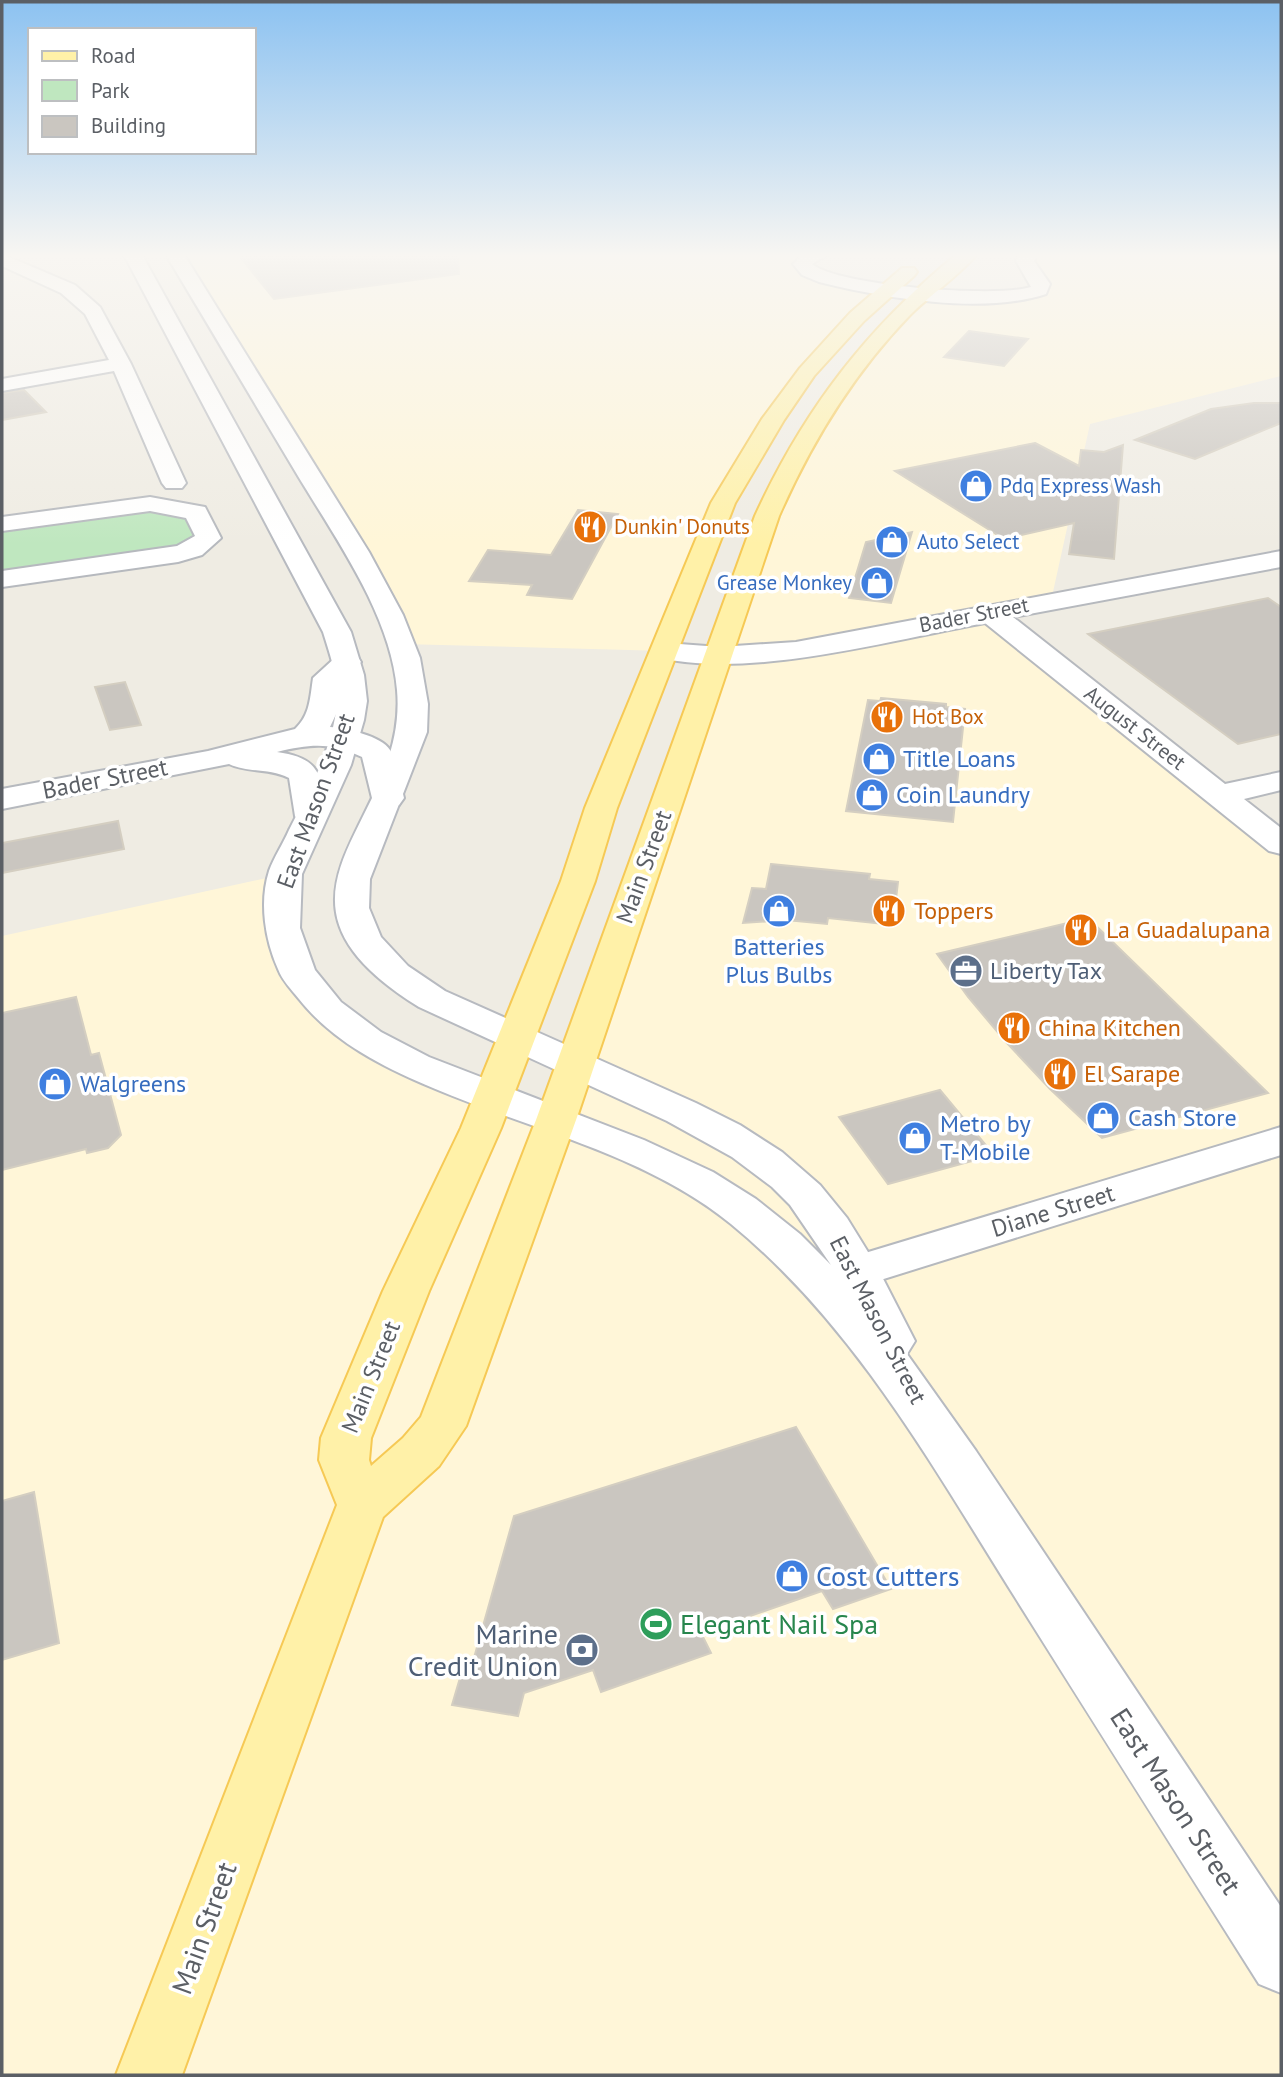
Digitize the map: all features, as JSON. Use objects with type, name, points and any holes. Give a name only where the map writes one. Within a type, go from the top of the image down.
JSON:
[{"type":"main road","points":[[2,579],[193,550],[208,538],[186,491],[174,483],[114,350]]},
{"type":"main road","name":"East Mason Street","points":[[184,350],[337,632],[347,662],[352,701],[344,737],[285,874],[280,909],[284,944],[299,977],[311,994],[359,1034],[387,1052],[493,1097],[640,1153],[702,1185],[842,1278]]},
{"type":"main road","name":"East Mason Street","points":[[233,350],[356,552],[380,596],[410,665],[412,730],[388,797],[354,872],[350,892],[352,916],[363,938],[377,957],[425,996],[479,1023],[576,1062],[710,1126],[777,1167],[804,1194],[832,1228],[842,1278],[871,1339],[934,1429],[1281,1962]]},
{"type":"main road","name":"Main Street","points":[[362,1505],[344,1460],[346,1438],[405,1291],[493,1097],[578,881],[601,808],[723,503],[773,419],[824,350]]},
{"type":"main road","name":"Main Street","points":[[149,2075],[362,1505],[421,1452],[442,1426],[556,1120],[767,516],[789,463],[867,350]]},
{"type":"main road","points":[[2,385],[121,364]]},
{"type":"main road","points":[[150,504],[167,493],[174,483]]},
{"type":"main road","points":[[2,524],[150,504],[196,512]]},
{"type":"main road","name":"Bader Street","points":[[666,651],[720,655],[796,650],[1281,559]]},
{"type":"main road","name":"August Street","points":[[989,612],[1281,844]]},
{"type":"main road","points":[[306,736],[318,726],[323,716],[327,678],[347,662]]},
{"type":"main road","name":"Bader Street","points":[[2,799],[208,760],[306,736],[344,737],[376,752],[388,797]]},
{"type":"main road","name":"Bader Street","points":[[208,760],[259,758],[281,762],[304,773],[311,816]]},
{"type":"main road","points":[[1219,795],[1281,781]]},
{"type":"main road","name":"Diane Street","points":[[842,1278],[1281,1141]]},
{"type":"shaded area","points":[[231,350],[835,350],[773,419],[666,651],[402,644]]},
{"type":"shaded area","points":[[876,350],[1281,350],[1281,376],[1090,424],[1051,601],[990,612],[1281,844],[1281,2075],[2,2075],[2,936],[285,874],[281,890],[333,1014],[556,1120],[789,463]]},
{"type":"green space","points":[[152,510],[186,516],[198,538],[173,549],[2,573],[2,530]]},
{"type":"building","points":[[951,350],[1018,350],[1004,366],[944,357]]},
{"type":"building","points":[[24,390],[46,412],[2,420],[2,393]]},
{"type":"building","points":[[1254,403],[1281,403],[1281,423],[1195,459],[1135,440],[1211,409]]},
{"type":"building","points":[[1035,443],[1079,466],[1081,450],[1104,452],[1123,445],[1114,559],[1069,554],[1074,523],[1004,539],[895,471]]},
{"type":"building","points":[[578,510],[618,514],[572,599],[527,595],[532,585],[469,581],[488,550],[551,555]]},
{"type":"building","points":[[912,532],[891,603],[849,598],[866,542]]},
{"type":"building","points":[[1268,598],[1281,607],[1281,734],[1238,744],[1088,634]]},
{"type":"building","points":[[125,682],[141,725],[110,730],[95,687]]},
{"type":"building","points":[[881,698],[946,704],[946,707],[965,709],[953,822],[846,811],[868,700],[880,701]]},
{"type":"building","points":[[118,821],[124,849],[2,873],[2,843]]},
{"type":"building","points":[[771,864],[870,874],[869,879],[898,882],[893,925],[828,918],[827,924],[786,920],[743,923],[752,888],[766,889]]},
{"type":"building","points":[[1088,918],[1268,1093],[1102,1138],[1050,1089],[1006,1042],[968,997],[937,954]]},
{"type":"building","name":"Walgreens","points":[[76,997],[91,1055],[99,1053],[121,1135],[108,1148],[87,1153],[86,1149],[2,1170],[2,1013]]},
{"type":"building","points":[[940,1090],[994,1155],[888,1184],[839,1117]]},
{"type":"building","points":[[796,1427],[891,1589],[833,1609],[822,1591],[701,1633],[711,1653],[601,1692],[593,1670],[524,1693],[518,1716],[452,1705],[462,1671],[470,1672],[514,1516]]},
{"type":"building","points":[[34,1492],[59,1643],[2,1660],[2,1501]]},
{"type":"place","name":"Pdq Express Wash","points":[[976,486]]},
{"type":"place","name":"Dunkin' Donuts","points":[[590,527]]},
{"type":"place","name":"Auto Select","points":[[892,542]]},
{"type":"place","name":"Grease Monkey","points":[[877,583]]},
{"type":"place","name":"Hot Box","points":[[887,717]]},
{"type":"place","name":"Title Loans","points":[[879,759]]},
{"type":"place","name":"Coin Laundry","points":[[872,795]]},
{"type":"place","name":"Batteries Plus Bulbs","points":[[779,911]]},
{"type":"place","name":"Toppers","points":[[889,911]]},
{"type":"place","name":"La Guadalupana","points":[[1081,930]]},
{"type":"place","name":"Liberty Tax","points":[[966,971]]},
{"type":"place","name":"China Kitchen","points":[[1014,1028]]},
{"type":"place","name":"El Sarape","points":[[1060,1074]]},
{"type":"place","name":"Walgreens","points":[[55,1084]]},
{"type":"place","name":"Cash Store","points":[[1103,1118]]},
{"type":"place","name":"Metro by T-Mobile","points":[[915,1138]]},
{"type":"place","name":"Cost Cutters","points":[[792,1576]]},
{"type":"place","name":"Elegant Nail Spa","points":[[656,1624]]},
{"type":"place","name":"Marine Credit Union","points":[[582,1650]]}]
